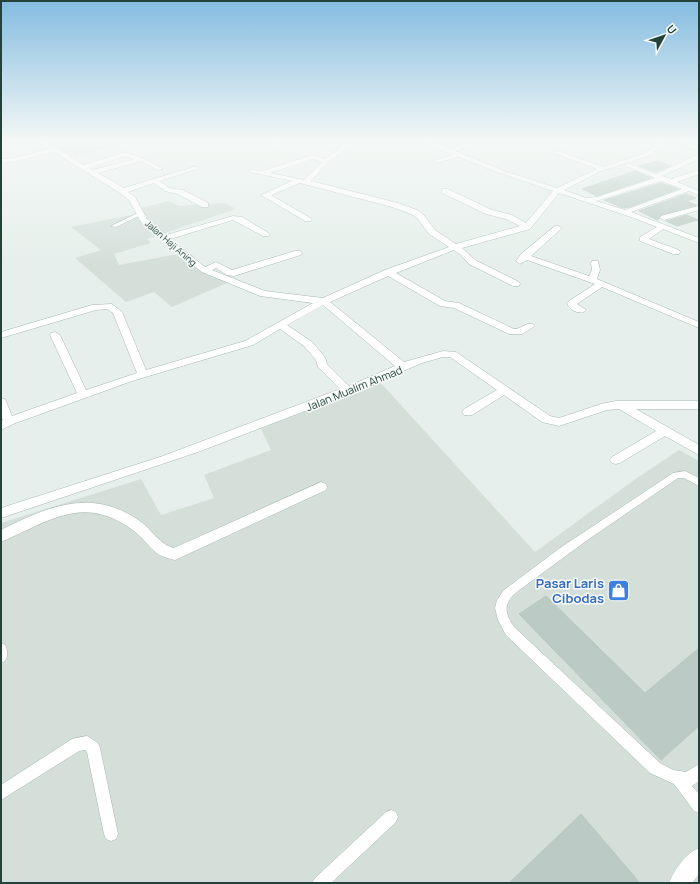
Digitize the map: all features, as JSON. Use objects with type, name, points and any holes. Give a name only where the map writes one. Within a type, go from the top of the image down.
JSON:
[{"type":"street","name":"Jalan Haji Aning","points":[[109,182],[132,199],[140,214],[153,229],[205,270],[263,294],[324,301]]},
{"type":"street","points":[[123,191],[151,182]]},
{"type":"street","points":[[157,182],[167,190],[182,192],[205,204]]},
{"type":"street","points":[[299,182],[265,195],[308,219]]},
{"type":"street","points":[[307,182],[395,205],[414,212],[420,216],[432,232],[464,253],[474,263],[516,284]]},
{"type":"street","points":[[533,182],[625,212],[664,222],[699,241]]},
{"type":"street","points":[[1,402],[5,424],[83,394],[142,375],[243,346],[259,339],[324,301],[388,272],[455,247],[527,227],[557,191],[575,182]]},
{"type":"street","points":[[588,184],[575,190],[574,193],[595,200],[645,182]]},
{"type":"street","points":[[671,182],[699,193]]},
{"type":"street","points":[[629,210],[689,189]]},
{"type":"street","points":[[445,191],[485,210],[510,217],[527,227]]},
{"type":"street","points":[[676,252],[643,239],[664,222],[699,208]]},
{"type":"street","points":[[165,238],[232,218],[239,219],[266,234]]},
{"type":"street","points":[[558,228],[521,259],[592,280],[699,325]]},
{"type":"street","points":[[205,270],[216,266],[230,273],[234,273],[298,253]]},
{"type":"street","points":[[592,280],[596,270],[595,263]]},
{"type":"street","points":[[388,272],[442,304],[456,304],[512,332],[519,332],[530,326]]},
{"type":"street","points":[[581,310],[573,306],[572,303],[601,284]]},
{"type":"street","points":[[324,301],[403,367]]},
{"type":"street","points":[[1,335],[95,307],[109,306],[117,312],[142,375]]},
{"type":"street","points":[[281,325],[308,344],[321,359],[322,365],[348,391]]},
{"type":"street","points":[[55,335],[83,394]]},
{"type":"street","name":"Jalan Mualim Ahmad","points":[[1,513],[147,466],[280,418],[403,367],[448,352],[546,419],[552,421],[559,422],[605,407],[699,404]]},
{"type":"street","points":[[468,412],[505,390]]},
{"type":"street","points":[[622,406],[699,451]]},
{"type":"street","points":[[616,460],[665,431]]},
{"type":"street","points":[[1,536],[36,519],[65,509],[88,507],[109,509],[126,517],[143,531],[158,548],[165,553],[175,554],[321,487]]},
{"type":"street","points":[[679,883],[699,858]]},
{"type":"lane","points":[[114,226],[140,214]]},
{"type":"lane","points":[[699,482],[685,474],[676,475],[511,590],[503,599],[501,606],[504,621],[510,631],[655,768],[668,776],[679,780],[691,779],[699,771]]},
{"type":"lane","points":[[1,649],[1,657]]},
{"type":"lane","points":[[1,793],[77,744],[87,743],[93,748],[111,834]]},
{"type":"lane","points":[[679,780],[699,806]]},
{"type":"lane","points":[[320,883],[391,817]]},
{"type":"shaded area","points":[[169,201],[179,206],[225,203],[236,209],[147,239],[151,243],[114,254],[119,265],[189,252],[201,264],[234,280],[172,307],[154,292],[126,302],[75,258],[101,250],[71,227],[136,214],[137,209]]},
{"type":"shaded area","points":[[379,381],[535,552],[637,478],[679,450],[699,461],[699,883],[1,883],[1,523],[141,479],[161,515],[214,498],[204,475],[271,450],[261,429]]},
{"type":"building","points":[[602,182],[638,182],[597,196],[582,189]]},
{"type":"building","points":[[661,183],[678,189],[630,207],[623,208],[604,200]]},
{"type":"building","points":[[686,194],[696,198],[687,201],[696,205],[661,215],[657,220],[639,211]]},
{"type":"building","points":[[687,215],[698,220],[677,226],[666,221]]},
{"type":"building","points":[[546,596],[645,693],[699,648],[699,726],[661,760],[519,614]]},
{"type":"building","points":[[581,814],[640,883],[509,883]]},
{"type":"place","name":"Pasar Laris Cibodas","points":[[619,590]]}]
